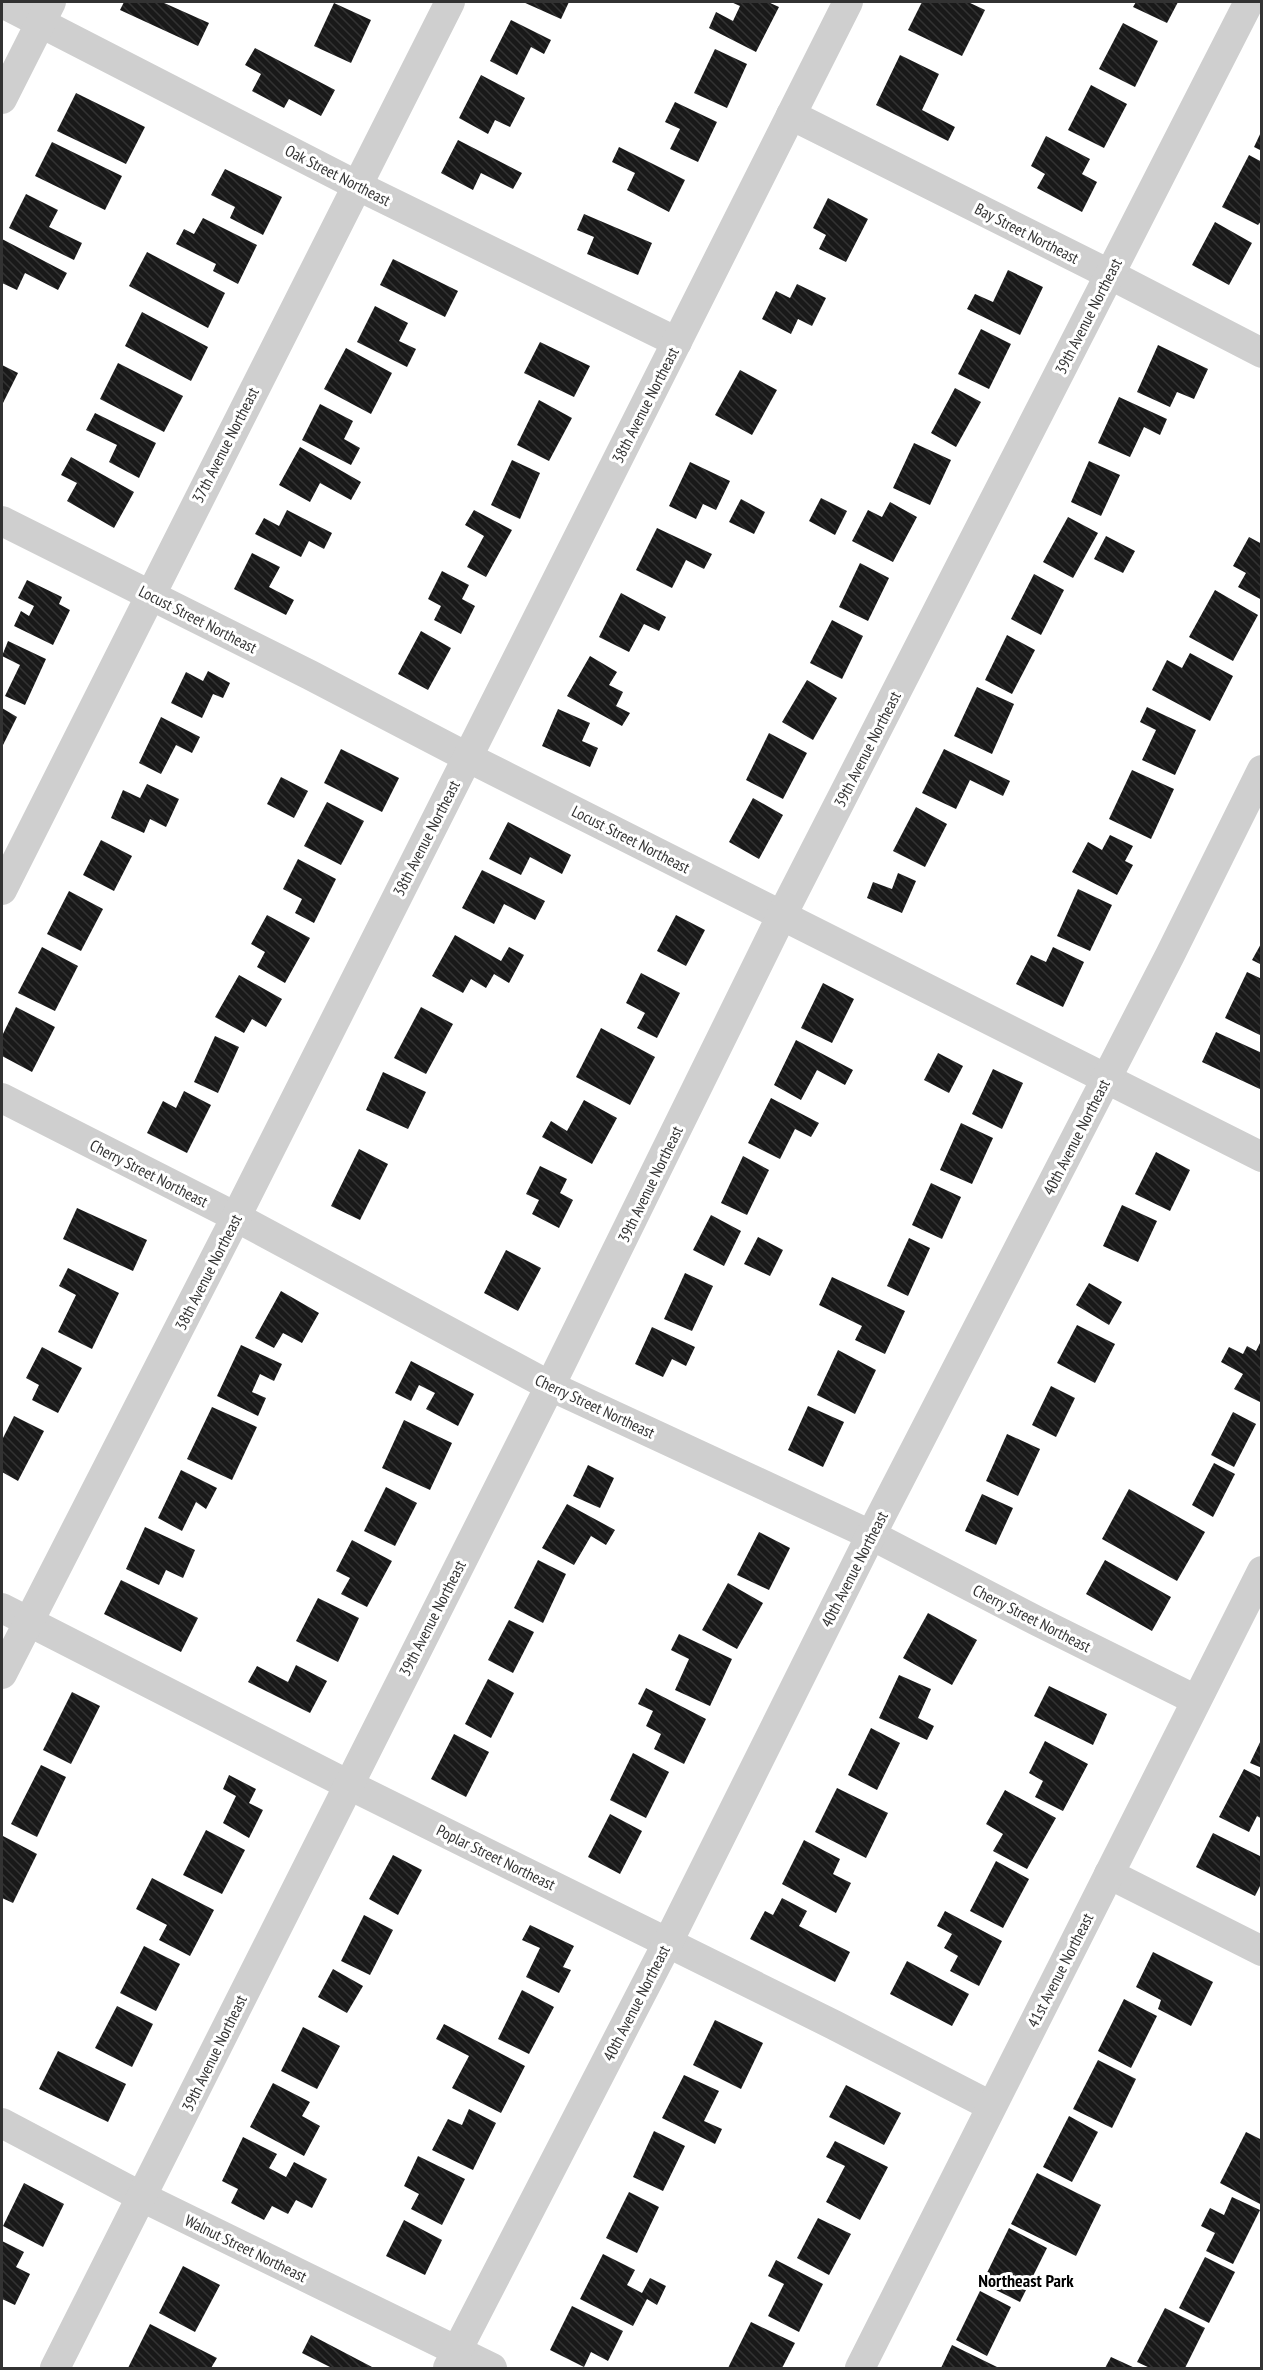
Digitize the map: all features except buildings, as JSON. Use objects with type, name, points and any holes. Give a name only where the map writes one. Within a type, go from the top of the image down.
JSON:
[{"type":"street","name":"37th Avenue Northeast","points":[[2,890],[149,594],[450,2]]},
{"type":"street","name":"38th Avenue Northeast","points":[[2,1674],[236,1217],[848,2]]},
{"type":"street","name":"39th Avenue Northeast","points":[[55,2368],[347,1784],[550,1386],[782,915],[1249,2]]},
{"type":"street","name":"Oak Street Northeast","points":[[2,3],[46,12],[358,186],[677,342]]},
{"type":"street","points":[[2,99],[46,12]]},
{"type":"street","name":"Bay Street Northeast","points":[[791,115],[1110,274],[1262,354]]},
{"type":"street","name":"Locust Street Northeast","points":[[2,521],[1262,1156]]},
{"type":"street","name":"40th Avenue Northeast","points":[[453,2360],[668,1942],[871,1535],[1107,1078],[1262,770]]},
{"type":"street","name":"Cherry Street Northeast","points":[[2,1098],[236,1217],[550,1386],[871,1535],[1036,1622],[1196,1700]]},
{"type":"street","name":"41st Avenue Northeast","points":[[860,2368],[1262,1571]]},
{"type":"street","name":"Poplar Street Northeast","points":[[2,1608],[347,1784],[668,1942],[991,2106]]},
{"type":"street","points":[[1109,1874],[1262,1951]]},
{"type":"street","name":"Walnut Street Northeast","points":[[2,2123],[453,2360],[492,2368]]},
{"type":"district","name":"Northeast Park","points":[[1026,2280]]}]
